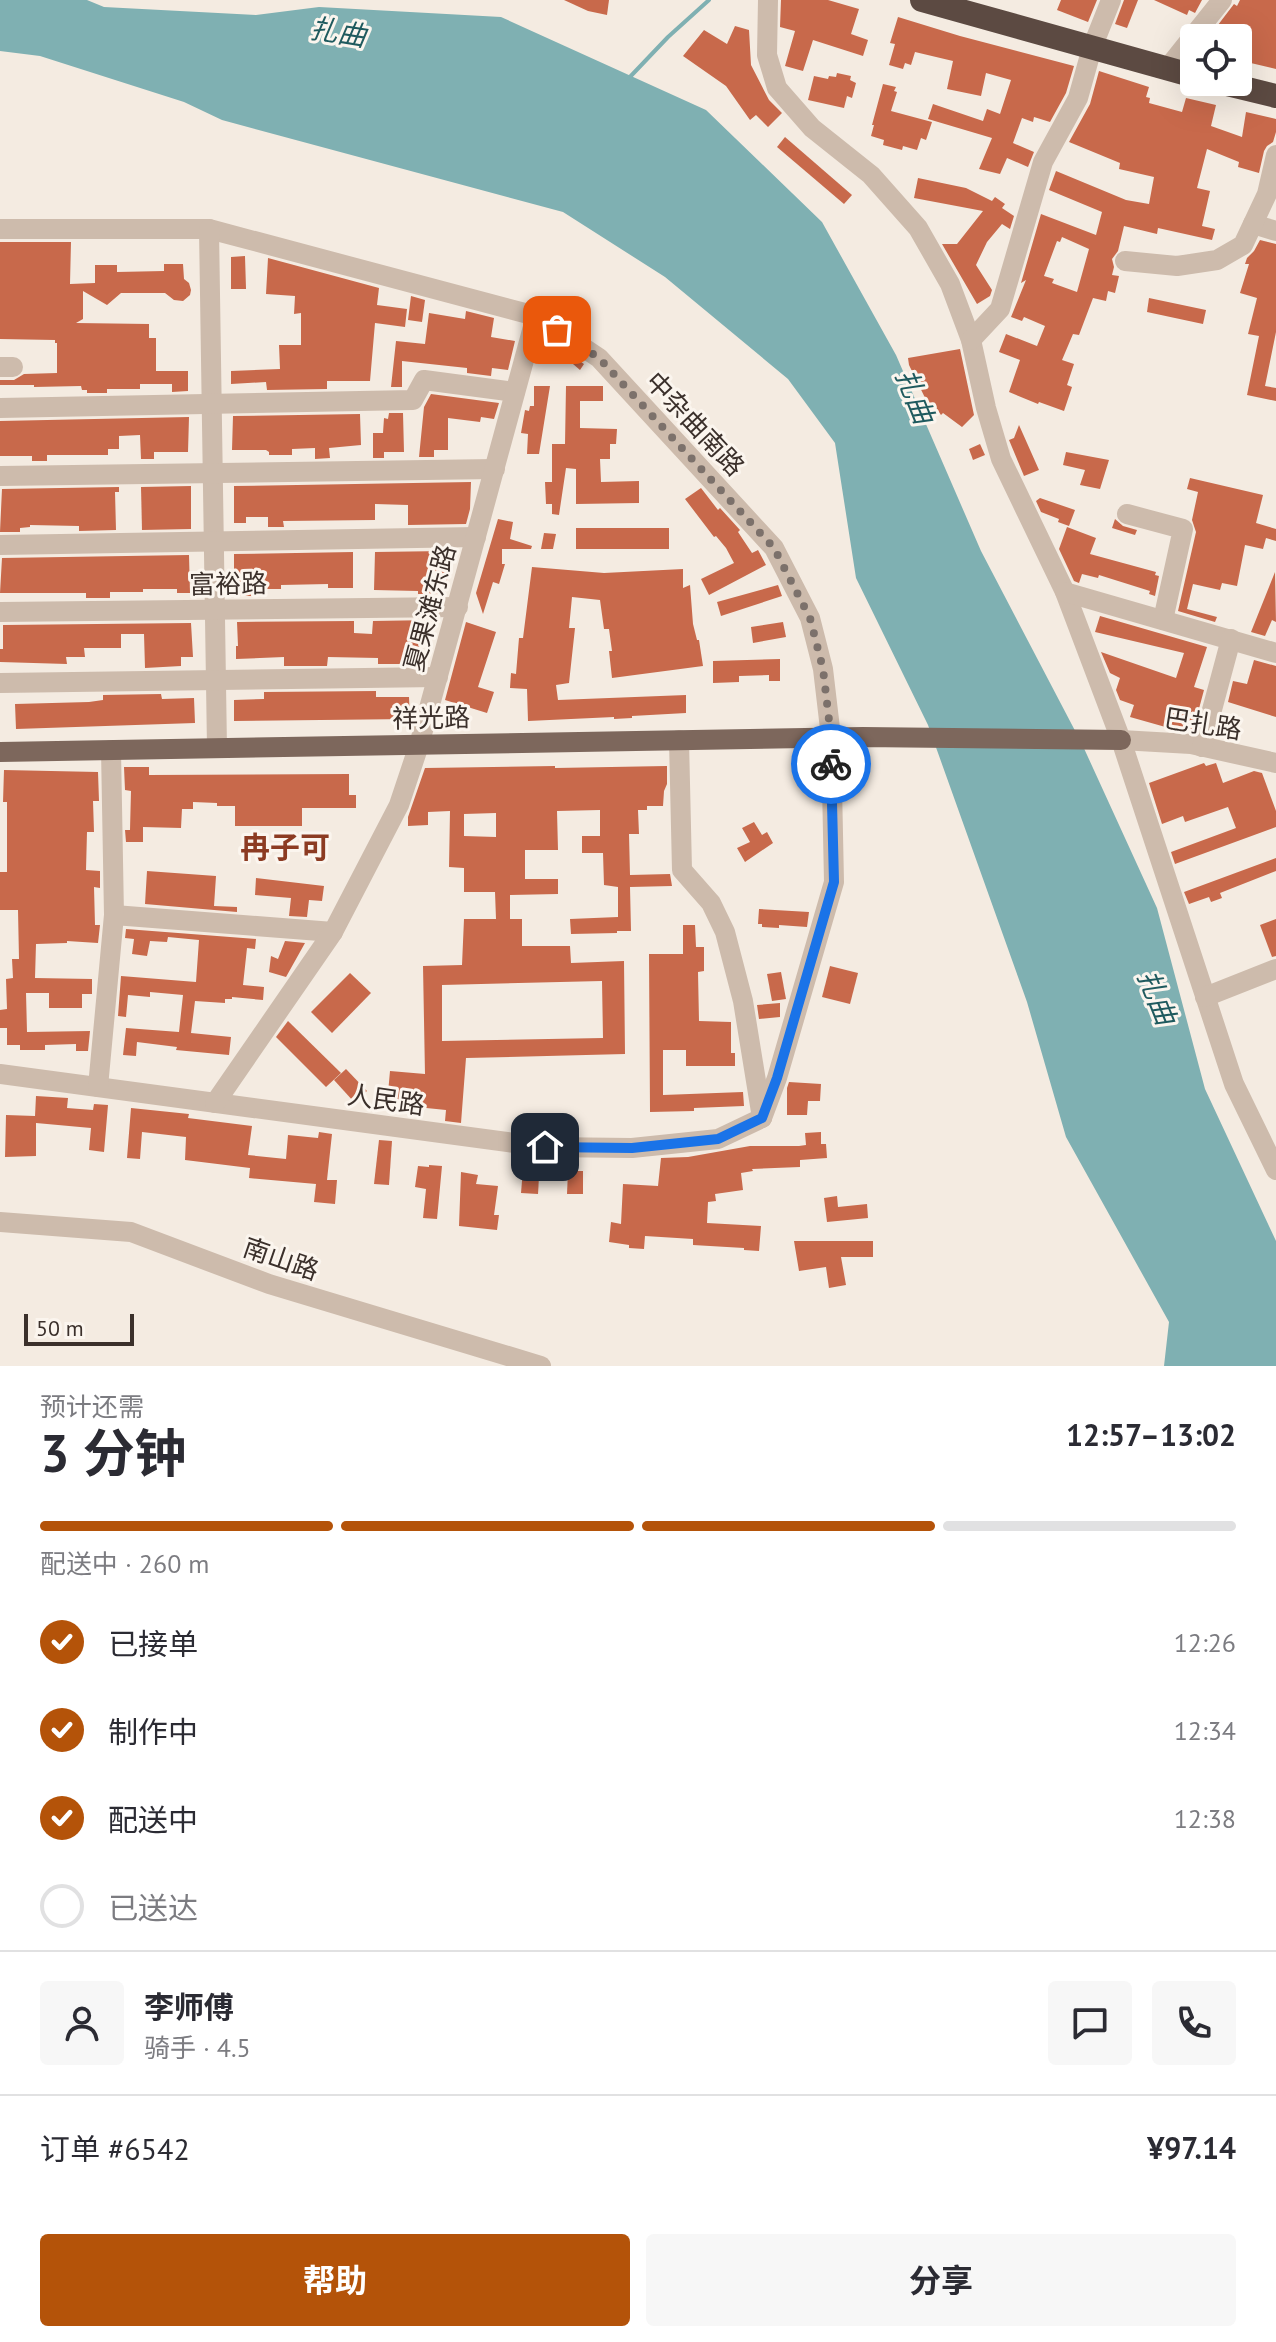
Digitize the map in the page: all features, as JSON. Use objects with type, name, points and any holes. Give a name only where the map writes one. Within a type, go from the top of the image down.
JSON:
[{"type":"highway","points":[[922,0],[965,6],[1092,48],[1180,72]]},
{"type":"highway","points":[[1252,90],[1276,96]]},
{"type":"main road","name":"祥光路","points":[[0,752],[831,737],[1121,740]]},
{"type":"street","points":[[768,0],[767,55],[777,88],[812,128],[871,175],[918,228],[950,284],[971,340],[1001,459],[1065,592],[1121,740],[1234,1084],[1276,1170]]},
{"type":"street","points":[[971,340],[1000,309],[1043,162],[1078,98],[1092,48],[1111,0]]},
{"type":"street","points":[[1167,69],[1222,0]]},
{"type":"street","points":[[1125,261],[1177,266],[1217,260],[1243,245],[1267,194],[1276,155]]},
{"type":"street","points":[[1253,224],[1276,231]]},
{"type":"street","name":"中杂曲南路","points":[[0,229],[209,229],[536,316],[599,358],[774,548],[810,618],[823,669],[831,737],[834,882],[777,1078],[762,1118]]},
{"type":"street","points":[[209,229],[217,748]]},
{"type":"street","name":"夏果滩东路","points":[[215,1103],[333,932],[399,805],[458,607],[536,316]]},
{"type":"street","points":[[0,408],[413,400],[424,380],[515,392]]},
{"type":"street","points":[[0,476],[495,469]]},
{"type":"street","points":[[1127,514],[1183,529],[1163,620]]},
{"type":"street","points":[[0,545],[476,537]]},
{"type":"street","points":[[1065,592],[1276,653]]},
{"type":"street","name":"富裕路","points":[[0,612],[458,607]]},
{"type":"street","points":[[1202,747],[1231,639]]},
{"type":"street","points":[[0,683],[438,677]]},
{"type":"street","points":[[679,740],[682,870],[711,903],[725,932],[743,1001],[762,1118]]},
{"type":"street","name":"巴扎路","points":[[1121,740],[1202,747],[1276,763]]},
{"type":"street","points":[[98,1087],[114,915],[111,750]]},
{"type":"street","points":[[114,915],[333,932]]},
{"type":"street","points":[[1205,997],[1276,969]]},
{"type":"street","name":"人民路","points":[[0,1074],[545,1147],[632,1148],[718,1139],[762,1118]]},
{"type":"street","name":"南山路","points":[[0,1222],[131,1232],[269,1284],[541,1366]]},
{"type":"water","name":"扎曲","points":[[0,0],[87,0],[104,7],[256,15],[319,7],[501,17],[706,110],[822,222],[896,355],[981,551],[1082,744],[1157,908],[1205,1089],[1276,1241],[1276,1366],[1164,1366],[1169,1322],[1066,1137],[1027,1002],[928,725],[856,578],[835,443],[788,379],[665,277],[563,212],[222,120],[184,102],[40,56],[0,51]]},
{"type":"building","points":[[564,0],[609,0],[607,15],[588,11]]},
{"type":"building","points":[[781,0],[828,0],[859,9],[851,34],[868,40],[863,56],[813,40],[803,71],[785,66],[795,31],[780,27]]},
{"type":"building","points":[[1061,0],[1097,0],[1088,22],[1057,10]]},
{"type":"building","points":[[1124,0],[1138,0],[1127,28],[1115,24]]},
{"type":"building","points":[[1154,0],[1202,0],[1195,13],[1189,10],[1187,15]]},
{"type":"building","points":[[1240,0],[1276,0],[1276,69],[1252,63],[1252,24],[1219,24],[1234,4],[1237,6]]},
{"type":"building","points":[[898,17],[1074,66],[1066,93],[1050,122],[1034,117],[1033,122],[1022,118],[1013,143],[1034,152],[1028,167],[1007,158],[1000,174],[979,169],[992,138],[928,119],[933,104],[983,121],[987,109],[1000,114],[1011,80],[986,73],[981,96],[947,89],[953,61],[915,52],[911,65],[905,63],[903,69],[889,65],[895,44],[890,43]]},
{"type":"building","points":[[735,26],[749,30],[751,65],[769,100],[782,113],[768,127],[756,115],[750,120],[726,86],[683,56],[704,30],[727,44]]},
{"type":"building","points":[[1099,71],[1149,87],[1146,97],[1150,98],[1149,103],[1182,112],[1186,98],[1216,105],[1211,126],[1242,137],[1246,112],[1276,119],[1276,132],[1273,142],[1264,151],[1259,173],[1238,167],[1239,162],[1207,149],[1197,188],[1210,191],[1202,226],[1215,229],[1212,240],[1158,228],[1157,234],[1124,226],[1118,251],[1112,259],[1112,275],[1119,276],[1115,293],[1108,291],[1106,301],[1093,298],[1079,335],[1073,334],[1062,360],[1074,364],[1067,385],[1072,387],[1064,411],[1009,392],[1020,360],[999,352],[1006,334],[1037,346],[1045,326],[1024,317],[1022,321],[1011,317],[1026,280],[1021,283],[1041,214],[1096,235],[1102,212],[1049,190],[1056,171],[1126,200],[1149,204],[1154,177],[1119,169],[1120,163],[1069,142],[1090,104]],"holes":[[[1062,237],[1089,249],[1077,292],[1052,283],[1054,279],[1044,276],[1057,241],[1060,242]]]},
{"type":"building","points":[[837,73],[851,76],[850,80],[856,83],[852,98],[847,96],[844,108],[808,100],[814,76],[828,79],[829,76],[836,77]]},
{"type":"building","points":[[883,84],[896,87],[891,111],[932,122],[926,140],[921,138],[917,150],[883,145],[884,140],[871,136]]},
{"type":"building","points":[[785,137],[852,195],[844,204],[777,147]]},
{"type":"building","points":[[918,178],[966,188],[992,201],[995,197],[1005,204],[1002,208],[1014,216],[1010,229],[1002,224],[987,242],[976,265],[992,290],[990,296],[977,304],[942,244],[957,244],[983,211],[914,198]]},
{"type":"building","points":[[1260,240],[1276,244],[1276,332],[1265,386],[1276,388],[1276,401],[1247,395],[1259,336],[1248,334],[1257,298],[1240,293],[1249,264],[1245,264],[1247,258]]},
{"type":"building","points":[[0,242],[71,242],[70,284],[95,283],[95,265],[117,265],[117,272],[164,271],[164,264],[183,264],[184,279],[191,290],[183,301],[174,300],[165,293],[121,293],[107,305],[83,291],[83,319],[76,323],[149,324],[149,338],[156,338],[156,371],[188,371],[188,391],[172,392],[172,384],[140,384],[140,389],[107,389],[107,393],[87,393],[81,386],[0,385],[0,380],[14,380],[24,374],[57,373],[57,343],[55,340],[0,339]]},
{"type":"building","points":[[245,256],[246,289],[231,289],[231,257]]},
{"type":"building","points":[[268,258],[379,288],[377,305],[407,309],[405,327],[375,323],[370,381],[327,381],[327,389],[267,390],[266,382],[231,384],[231,371],[280,369],[279,345],[301,345],[301,313],[294,314],[295,296],[266,294]]},
{"type":"building","points":[[411,296],[425,300],[422,322],[408,320]]},
{"type":"building","points":[[1149,298],[1206,310],[1203,324],[1147,312]]},
{"type":"building","points":[[466,311],[494,318],[491,337],[515,341],[508,370],[492,368],[491,376],[467,373],[467,368],[402,361],[402,387],[391,387],[396,341],[425,344],[429,313],[465,319]]},
{"type":"building","points":[[548,339],[584,364],[580,370],[566,355],[556,354],[555,360],[540,351]]},
{"type":"building","points":[[960,349],[974,415],[962,427],[943,413],[941,415],[934,405],[930,408],[908,358]]},
{"type":"building","points":[[534,386],[550,386],[539,454],[527,454],[528,434],[521,433],[525,410],[529,411],[530,406],[534,406]]},
{"type":"building","points":[[566,386],[603,386],[603,401],[580,401],[580,428],[617,429],[616,444],[610,444],[610,459],[600,459],[601,482],[639,481],[639,503],[576,504],[576,469],[566,468],[559,515],[552,514],[552,504],[546,504],[545,482],[552,482],[552,444],[565,444]]},
{"type":"building","points":[[431,394],[499,403],[494,419],[481,417],[480,422],[448,418],[448,450],[434,450],[434,457],[419,457],[424,407]]},
{"type":"building","points":[[389,413],[403,413],[404,452],[384,452],[384,458],[373,458],[373,433],[383,433],[384,418],[388,419]]},
{"type":"building","points":[[360,414],[361,445],[329,448],[330,458],[315,459],[315,448],[292,449],[292,455],[269,455],[266,450],[232,450],[233,416]]},
{"type":"building","points":[[189,417],[188,452],[154,452],[154,459],[141,459],[140,435],[119,436],[119,449],[108,449],[108,455],[47,455],[47,461],[32,461],[32,456],[0,456],[0,421]]},
{"type":"building","points":[[1019,425],[1039,470],[1024,476],[1009,440],[1014,438]]},
{"type":"building","points":[[980,444],[985,455],[973,460],[969,449]]},
{"type":"building","points":[[1066,452],[1109,460],[1100,489],[1080,485],[1085,470],[1063,465]]},
{"type":"building","points":[[1190,478],[1263,495],[1256,523],[1276,529],[1276,541],[1266,538],[1263,549],[1245,545],[1237,586],[1222,583],[1220,590],[1193,584],[1187,609],[1217,617],[1215,622],[1178,611],[1196,532],[1192,520],[1198,492],[1187,489]]},
{"type":"building","points":[[471,482],[466,524],[408,525],[408,505],[375,504],[375,520],[283,521],[284,527],[268,527],[268,517],[246,517],[246,523],[234,523],[234,486]]},
{"type":"building","points":[[191,486],[191,529],[142,530],[141,487]]},
{"type":"building","points":[[119,487],[119,492],[115,492],[116,530],[79,531],[79,526],[30,525],[20,528],[20,532],[0,532],[2,489]]},
{"type":"building","points":[[701,488],[718,510],[720,508],[740,530],[738,532],[752,553],[758,550],[766,565],[709,595],[701,579],[734,563],[726,548],[685,499]]},
{"type":"building","points":[[1040,498],[1075,510],[1069,526],[1041,512],[1036,501]]},
{"type":"building","points":[[498,519],[513,522],[510,539],[532,546],[531,549],[502,549],[502,564],[505,564],[499,584],[493,582],[483,614],[476,593]]},
{"type":"building","points":[[1115,519],[1123,526],[1137,530],[1135,535],[1112,528]]},
{"type":"building","points":[[1067,527],[1096,538],[1090,554],[1156,572],[1155,575],[1159,576],[1155,596],[1149,594],[1150,591],[1099,575],[1098,578],[1082,574],[1079,583],[1074,581],[1059,549]]},
{"type":"building","points":[[576,528],[669,528],[669,549],[576,549]]},
{"type":"building","points":[[544,533],[556,534],[553,549],[541,549]]},
{"type":"building","points":[[445,551],[445,574],[448,574],[445,594],[374,590],[375,552]]},
{"type":"building","points":[[353,552],[353,588],[328,588],[328,584],[281,585],[281,589],[251,589],[251,596],[234,596],[234,554]]},
{"type":"building","points":[[189,555],[190,593],[177,593],[177,589],[143,589],[143,592],[110,592],[110,598],[86,598],[86,593],[0,593],[2,558]]},
{"type":"building","points":[[532,567],[604,573],[683,569],[683,588],[690,585],[693,624],[703,666],[612,678],[609,629],[604,629],[600,600],[572,597],[569,628],[575,628],[569,683],[556,685],[558,700],[686,695],[686,713],[528,721],[527,689],[510,688],[511,673],[516,674],[519,638],[523,638]]},
{"type":"building","points":[[1275,572],[1276,622],[1272,620],[1265,636],[1251,632]]},
{"type":"building","points":[[778,585],[782,596],[721,616],[717,602]]},
{"type":"building","points":[[1100,616],[1207,647],[1194,687],[1204,690],[1193,731],[1176,730],[1130,717],[1134,705],[1120,700],[1116,690],[1120,678],[1110,673],[1101,652],[1176,678],[1184,653],[1095,632]]},
{"type":"building","points":[[433,620],[433,629],[420,630],[420,664],[378,664],[378,658],[328,657],[327,666],[284,666],[284,657],[236,659],[237,622],[354,621],[354,633],[372,634],[373,621]]},
{"type":"building","points":[[466,622],[496,632],[478,687],[494,692],[487,713],[445,700]]},
{"type":"building","points":[[783,622],[786,637],[753,643],[751,627]]},
{"type":"building","points":[[191,623],[193,657],[181,657],[181,666],[145,668],[144,634],[121,634],[121,648],[84,648],[85,657],[66,657],[67,664],[0,662],[3,625]]},
{"type":"building","points":[[780,659],[780,681],[769,681],[769,675],[739,676],[739,682],[713,683],[713,661]]},
{"type":"building","points":[[1254,660],[1276,666],[1276,717],[1228,702],[1233,681],[1247,684]]},
{"type":"building","points":[[376,691],[376,697],[409,697],[410,719],[234,721],[234,700],[264,699],[264,692]]},
{"type":"building","points":[[161,694],[162,699],[194,698],[195,723],[16,729],[15,704],[89,702],[103,700],[103,695]]},
{"type":"building","points":[[1204,763],[1206,766],[1216,763],[1223,783],[1254,771],[1262,773],[1276,811],[1276,827],[1175,864],[1171,852],[1236,828],[1228,807],[1185,822],[1183,816],[1162,824],[1149,783]]},
{"type":"building","points":[[667,766],[663,806],[647,806],[647,810],[638,810],[639,834],[629,834],[630,875],[670,874],[672,886],[630,887],[631,931],[571,934],[570,919],[618,917],[618,887],[604,885],[603,853],[582,853],[582,836],[600,836],[600,810],[557,811],[558,850],[525,850],[525,879],[558,879],[558,894],[510,895],[510,919],[522,919],[522,946],[570,946],[571,963],[624,961],[625,1054],[466,1058],[461,1123],[445,1121],[446,1110],[387,1104],[390,1071],[425,1074],[423,966],[462,965],[464,919],[496,919],[495,892],[464,892],[464,868],[449,867],[450,811],[428,812],[428,825],[408,826],[408,817],[425,768]],"holes":[[[496,813],[496,837],[464,836],[464,814]],[[602,981],[603,1038],[442,1041],[442,985]]]},
{"type":"building","points":[[124,767],[149,767],[149,775],[349,774],[349,795],[356,795],[356,808],[302,808],[302,826],[235,826],[235,806],[193,802],[193,809],[182,809],[181,828],[143,827],[143,842],[126,842],[125,830],[130,830],[131,791],[125,790]]},
{"type":"building","points":[[4,770],[98,772],[99,801],[93,801],[94,832],[87,832],[86,870],[100,871],[100,888],[94,887],[95,925],[100,925],[98,943],[67,941],[36,944],[35,978],[92,979],[92,994],[82,994],[82,1008],[49,1008],[49,993],[26,993],[27,1032],[90,1031],[88,1051],[76,1051],[76,1044],[45,1045],[45,1050],[20,1050],[20,1045],[7,1045],[7,1028],[0,1028],[0,1010],[7,1009],[6,979],[13,978],[12,959],[19,959],[18,910],[0,910],[0,872],[7,872]]},
{"type":"building","points":[[754,822],[762,835],[767,832],[773,843],[745,862],[737,848],[750,842],[742,828]]},
{"type":"building","points":[[1276,858],[1276,871],[1220,893],[1222,898],[1211,902],[1209,897],[1189,904],[1184,892]]},
{"type":"building","points":[[147,871],[216,876],[214,906],[237,907],[237,912],[145,904]]},
{"type":"building","points":[[256,878],[324,886],[322,901],[309,900],[307,917],[289,916],[291,898],[255,895]]},
{"type":"building","points":[[759,909],[809,912],[807,927],[762,927],[758,924]]},
{"type":"building","points":[[1276,919],[1276,956],[1272,957],[1260,925]]},
{"type":"building","points":[[683,925],[695,925],[696,947],[704,947],[704,971],[698,972],[699,1021],[731,1022],[731,1053],[735,1053],[735,1066],[686,1066],[686,1050],[663,1050],[663,1095],[743,1092],[744,1106],[650,1112],[649,954],[683,954]]},
{"type":"building","points":[[126,929],[256,939],[255,949],[247,948],[243,985],[264,987],[263,1000],[232,997],[225,999],[225,1003],[195,1001],[191,1033],[231,1037],[229,1055],[176,1050],[177,1047],[137,1042],[136,1056],[123,1055],[126,1028],[179,1032],[183,995],[150,992],[150,997],[128,995],[126,1017],[118,1016],[121,976],[196,982],[199,940],[168,937],[167,942],[150,941],[147,956],[132,954],[134,939],[125,938]]},
{"type":"building","points":[[285,941],[305,943],[286,977],[269,972],[271,956],[278,959]]},
{"type":"building","points":[[830,966],[858,973],[850,1004],[822,997]]},
{"type":"building","points":[[781,972],[786,999],[772,1001],[767,974]]},
{"type":"building","points":[[350,973],[371,993],[332,1033],[311,1012]]},
{"type":"building","points":[[780,1003],[780,1017],[759,1019],[757,1005]]},
{"type":"building","points":[[288,1021],[341,1073],[326,1087],[276,1037]]},
{"type":"building","points":[[346,1069],[367,1091],[354,1102],[334,1080]]},
{"type":"building","points":[[789,1082],[821,1084],[820,1101],[808,1101],[807,1115],[787,1115]]},
{"type":"building","points":[[36,1096],[68,1098],[67,1108],[93,1110],[94,1104],[108,1105],[104,1152],[89,1150],[91,1128],[36,1123],[36,1156],[5,1157],[6,1115],[35,1116]]},
{"type":"building","points":[[131,1108],[189,1114],[188,1118],[252,1126],[248,1155],[286,1159],[288,1135],[318,1138],[319,1132],[332,1134],[327,1180],[337,1180],[335,1204],[314,1202],[316,1184],[249,1178],[250,1168],[185,1160],[186,1137],[142,1132],[140,1159],[127,1158]]},
{"type":"building","points":[[821,1132],[821,1144],[826,1144],[827,1158],[800,1160],[800,1167],[752,1169],[741,1173],[743,1190],[715,1194],[716,1201],[708,1202],[707,1223],[761,1226],[759,1251],[693,1245],[693,1239],[645,1236],[644,1249],[609,1242],[611,1222],[621,1224],[623,1184],[658,1186],[661,1158],[688,1157],[750,1146],[806,1145],[805,1133]]},
{"type":"building","points":[[379,1140],[392,1141],[389,1185],[374,1184]]},
{"type":"building","points":[[524,1157],[540,1160],[538,1194],[521,1193]]},
{"type":"building","points":[[418,1166],[442,1166],[437,1219],[423,1218],[426,1189],[415,1187]]},
{"type":"building","points":[[568,1171],[583,1171],[583,1194],[567,1194]]},
{"type":"building","points":[[461,1172],[478,1175],[476,1184],[498,1186],[494,1215],[499,1215],[497,1230],[459,1226]]},
{"type":"building","points":[[837,1196],[838,1207],[867,1204],[868,1218],[827,1222],[824,1198]]},
{"type":"building","points":[[794,1241],[873,1241],[873,1257],[841,1257],[846,1285],[829,1288],[826,1267],[799,1271]]},
{"type":"waterway","points":[[628,79],[709,0]]},
{"type":"way so far","points":[[557,330],[599,358],[774,548],[810,618],[823,669],[831,764]]},
{"type":"district","name":"冉子可","points":[[285,848]]},
{"type":"route","points":[[545,1147],[632,1148],[718,1139],[762,1118],[777,1078],[834,882],[831,764]]}]
